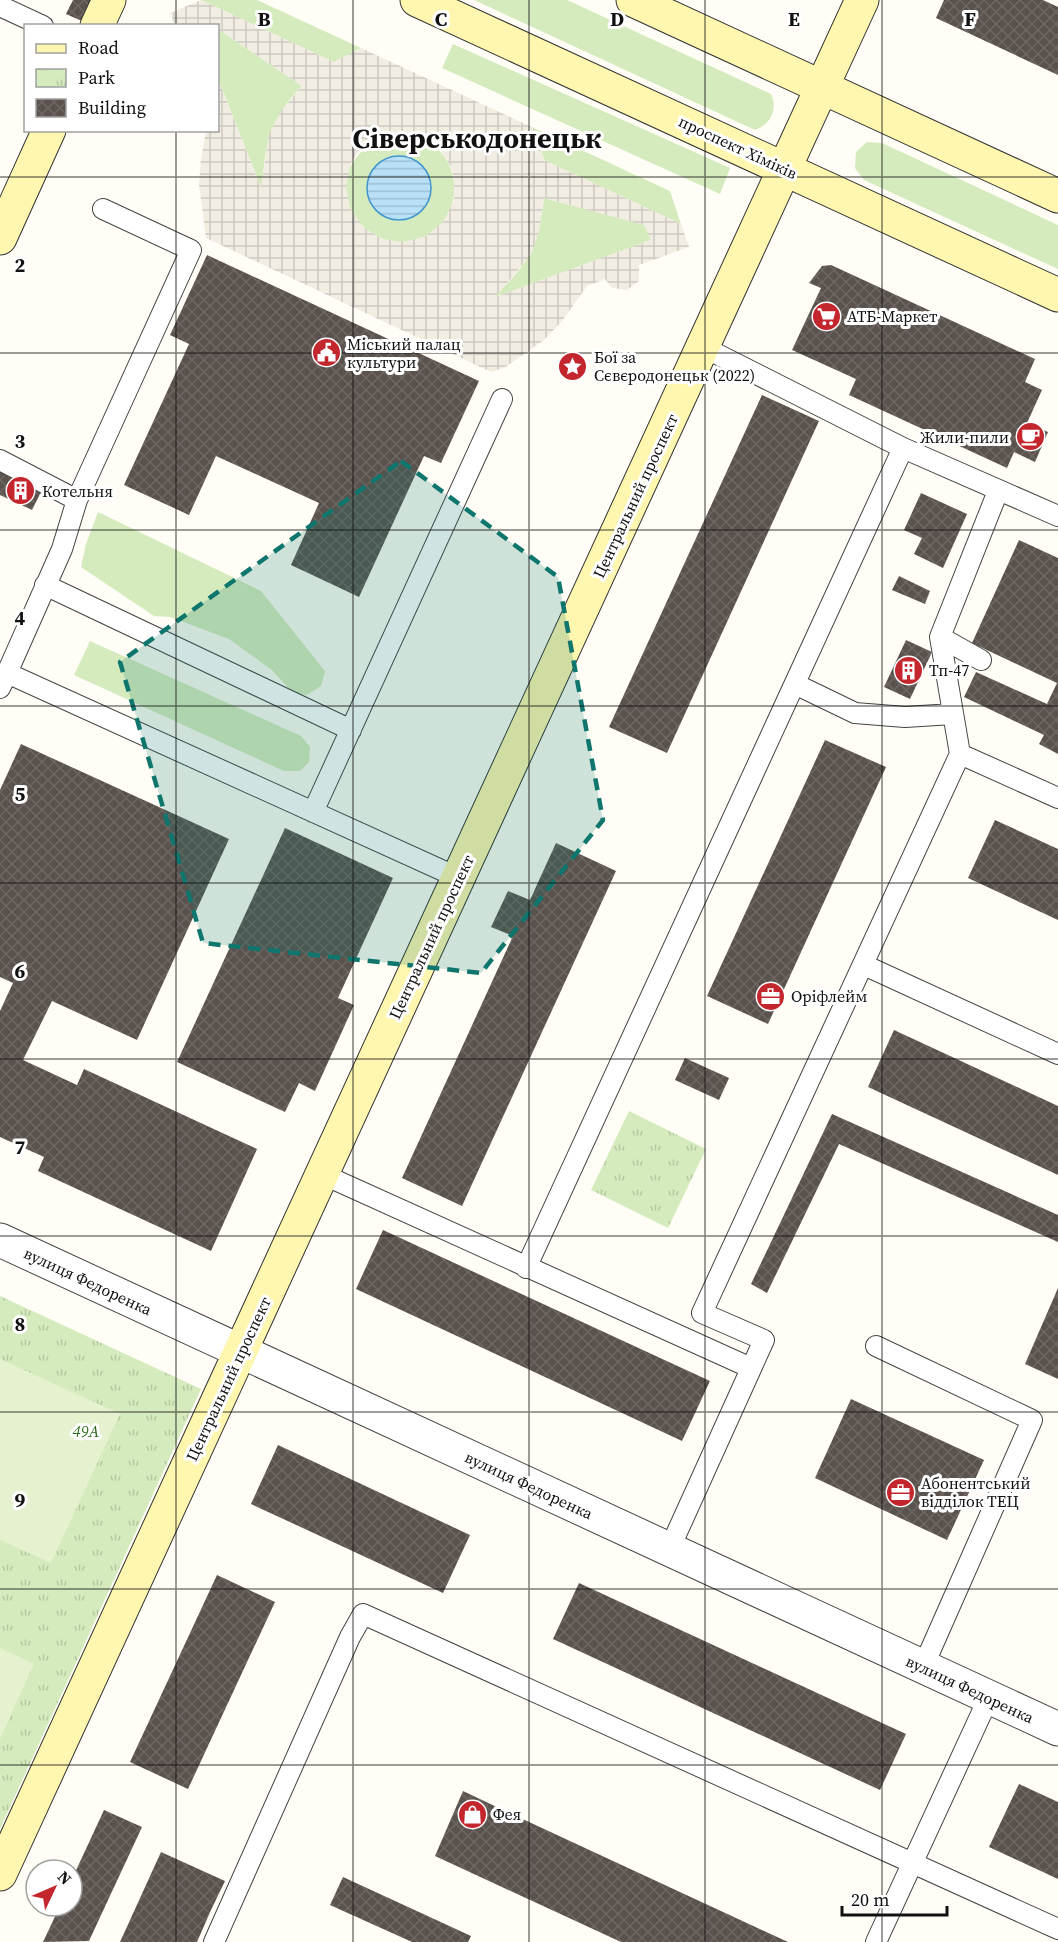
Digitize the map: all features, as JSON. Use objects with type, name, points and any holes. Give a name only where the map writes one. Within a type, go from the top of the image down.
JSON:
[{"type":"street","points":[[98,24],[109,0]]},
{"type":"street","name":"проспект Хіміків","points":[[417,0],[1058,295]]},
{"type":"street","points":[[633,0],[1058,196]]},
{"type":"street","name":"Центральний проспект","points":[[0,1874],[862,0]]},
{"type":"street","points":[[0,238],[48,132]]},
{"type":"street","name":"вулиця Федоренка","points":[[0,1240],[1058,1729]]},
{"type":"lane","points":[[0,6],[39,24]]},
{"type":"lane","points":[[103,209],[191,250],[78,500],[62,549],[3,680],[313,812],[459,878]]},
{"type":"lane","points":[[703,347],[903,447],[1058,516]]},
{"type":"lane","points":[[313,812],[502,399]]},
{"type":"lane","points":[[526,1268],[903,447]]},
{"type":"lane","points":[[0,460],[78,500]]},
{"type":"lane","points":[[669,1550],[764,1340],[702,1313],[960,754],[940,637],[998,491]]},
{"type":"lane","points":[[45,585],[351,730]]},
{"type":"lane","points":[[940,637],[981,660]]},
{"type":"lane","points":[[795,684],[855,713],[905,717],[953,714]]},
{"type":"lane","points":[[960,754],[1058,798]]},
{"type":"lane","points":[[864,964],[1058,1054]]},
{"type":"lane","points":[[322,1174],[751,1368]]},
{"type":"lane","points":[[876,1346],[1032,1420],[922,1667]]},
{"type":"lane","points":[[214,1942],[350,1637],[363,1614],[1058,1929]]},
{"type":"lane","points":[[876,1942],[989,1697]]},
{"type":"highlighted area","points":[[401,461],[558,577],[603,820],[481,973],[203,943],[120,662]]},
{"type":"green space","points":[[201,0],[257,0],[361,48],[334,62]]},
{"type":"green space","points":[[474,0],[567,0],[771,94],[774,106],[772,116],[755,130]]},
{"type":"green space","points":[[219,30],[302,86],[282,110],[271,133],[267,145],[262,190],[219,82]]},
{"type":"green space","points":[[453,44],[730,168],[720,194],[442,68]]},
{"type":"green space","points":[[534,128],[670,191],[681,224],[544,160]]},
{"type":"green space","points":[[397,133],[423,139],[441,153],[452,171],[454,191],[450,210],[439,227],[421,238],[397,242],[381,238],[362,225],[349,207],[345,193],[350,166],[369,145]],"holes":[[[397,156],[410,158],[402,221],[395,220],[378,210],[367,187]]]},
{"type":"green space","points":[[867,142],[882,143],[1058,225],[1058,269],[864,180],[855,168],[856,152]]},
{"type":"green space","points":[[544,198],[645,225],[651,240],[493,298],[516,274],[530,254],[535,243]]},
{"type":"green space","points":[[98,512],[261,591],[325,671],[321,686],[307,695],[293,693],[272,670],[229,639],[170,617],[154,616],[81,567],[86,544]]},
{"type":"green space","points":[[90,641],[301,736],[310,747],[309,762],[300,771],[284,771],[74,675]]},
{"type":"green space","points":[[629,1111],[706,1149],[668,1228],[591,1190]]},
{"type":"green space","name":"49А","points":[[0,1296],[201,1389],[0,1829]]},
{"type":"green space","points":[[0,1359],[120,1414],[51,1563],[0,1540]]},
{"type":"green space","points":[[0,1648],[34,1664],[0,1739]]},
{"type":"shaded area","points":[[201,0],[334,62],[361,48],[534,128],[544,160],[681,224],[689,247],[639,265],[639,281],[627,290],[612,288],[605,279],[587,286],[562,321],[544,340],[504,368],[491,372],[206,238],[199,184],[201,159],[206,132],[219,132],[219,82],[261,188],[269,134],[281,111],[302,86],[219,30],[219,24],[175,24],[170,13]],"holes":[[[397,133],[419,137],[439,148],[451,167],[454,178],[454,201],[443,222],[426,236],[404,242],[382,239],[363,227],[350,208],[346,186],[351,163],[357,154],[375,139]],[[544,198],[644,225],[651,240],[495,297],[531,255],[539,232]]]},
{"type":"water","points":[[393,156],[405,156],[422,165],[429,176],[431,188],[429,200],[422,211],[405,220],[393,220],[381,215],[372,206],[367,194],[367,182],[372,170],[381,161]]},
{"type":"building","points":[[73,0],[94,0],[84,22],[66,14]]},
{"type":"building","points":[[944,0],[1043,0],[1058,7],[1058,75],[936,18]]},
{"type":"building","points":[[207,255],[479,381],[441,463],[424,456],[359,597],[291,565],[319,503],[216,456],[189,515],[124,485],[189,344],[170,335]]},
{"type":"building","points":[[831,265],[1035,359],[1025,382],[1042,390],[1027,423],[1048,432],[1035,462],[1014,452],[1007,468],[849,395],[856,379],[792,350],[821,288],[809,283],[822,266]]},
{"type":"building","points":[[762,395],[819,421],[667,753],[609,727]]},
{"type":"building","name":"Котельня","points":[[0,467],[43,488],[32,510],[0,495]]},
{"type":"building","points":[[921,493],[967,514],[943,568],[914,554],[922,538],[904,530]]},
{"type":"building","points":[[1019,540],[1058,558],[1058,754],[1039,744],[1044,735],[964,697],[976,672],[1047,704],[1057,683],[972,643]]},
{"type":"building","points":[[899,576],[930,591],[925,604],[892,590]]},
{"type":"building","name":"Тп-47","points":[[906,640],[932,652],[910,699],[884,687]]},
{"type":"building","points":[[825,740],[886,767],[768,1024],[707,996]]},
{"type":"building","points":[[21,744],[229,839],[137,1040],[52,1001],[23,1060],[77,1085],[84,1069],[257,1149],[211,1251],[38,1171],[44,1157],[0,1137],[0,1011],[13,983],[0,977],[0,790]]},
{"type":"building","points":[[995,820],[1058,849],[1058,920],[968,878]]},
{"type":"building","points":[[285,828],[393,878],[338,998],[354,1005],[315,1091],[299,1083],[285,1112],[177,1062]]},
{"type":"building","points":[[556,843],[616,871],[462,1206],[402,1178],[513,936],[491,927],[508,891],[530,900]]},
{"type":"building","points":[[894,1030],[1058,1106],[1058,1175],[868,1087]]},
{"type":"building","points":[[685,1058],[729,1078],[719,1100],[675,1080]]},
{"type":"building","points":[[832,1114],[1058,1215],[1058,1242],[839,1144],[767,1293],[751,1284]]},
{"type":"building","points":[[383,1230],[710,1381],[682,1441],[356,1289]]},
{"type":"building","points":[[1058,1288],[1058,1379],[1025,1364]]},
{"type":"building","points":[[851,1399],[984,1460],[947,1540],[815,1478]]},
{"type":"building","points":[[278,1445],[470,1535],[443,1593],[251,1504]]},
{"type":"building","points":[[217,1575],[275,1602],[188,1789],[130,1762]]},
{"type":"building","points":[[579,1583],[906,1734],[880,1790],[553,1639]]},
{"type":"building","points":[[1019,1784],[1058,1802],[1058,1879],[989,1847]]},
{"type":"building","points":[[463,1791],[788,1942],[621,1942],[435,1856]]},
{"type":"building","points":[[104,1810],[142,1827],[89,1941],[43,1942],[54,1918],[84,1918],[84,1858],[82,1858]]},
{"type":"building","points":[[161,1852],[225,1881],[197,1942],[120,1942]]},
{"type":"building","points":[[343,1877],[471,1936],[468,1942],[412,1942],[330,1905]]},
{"type":"place","name":"АТБ-Маркет","points":[[826,316]]},
{"type":"place","name":"Міський палац культури","points":[[326,353]]},
{"type":"place","name":"Бої за Сєвєродонецьк (2022)","points":[[573,366]]},
{"type":"place","name":"Жили-пили","points":[[1030,437]]},
{"type":"place","name":"Котельня","points":[[21,491]]},
{"type":"place","name":"Тп-47","points":[[908,670]]},
{"type":"place","name":"Оріфлейм","points":[[770,996]]},
{"type":"place","name":"Абонентський відділок ТЕЦ","points":[[900,1492]]},
{"type":"place","name":"Фея","points":[[472,1814]]},
{"type":"district","name":"Сіверськодонецьк","points":[[477,138]]}]
